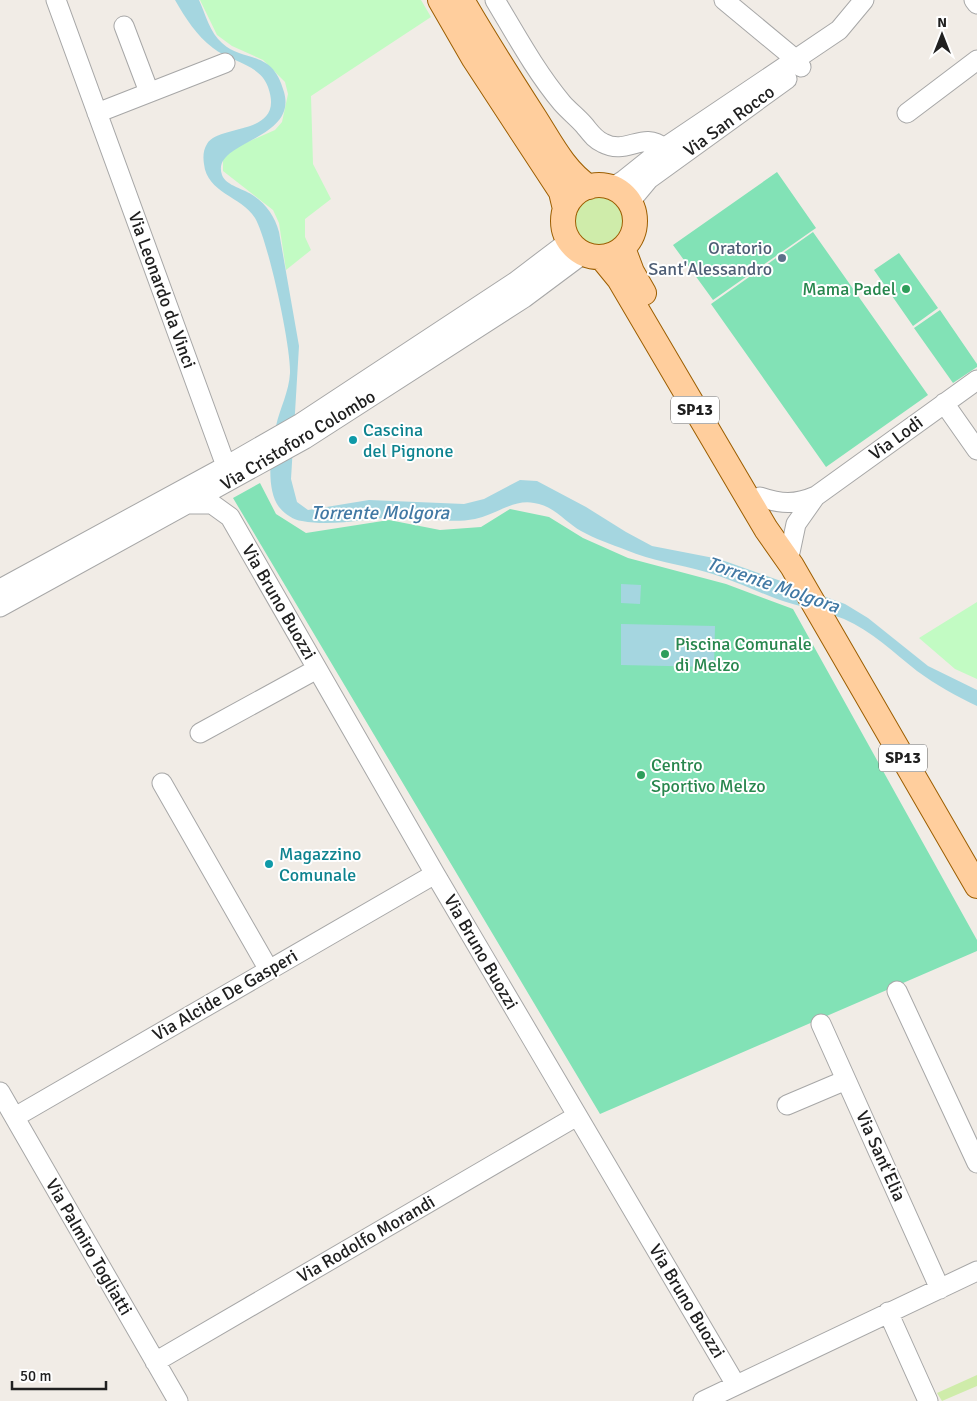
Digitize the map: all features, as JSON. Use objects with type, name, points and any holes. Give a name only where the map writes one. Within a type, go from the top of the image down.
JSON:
[{"type":"main road","name":"SP13","points":[[440,0],[578,180],[620,193],[629,202]]},
{"type":"main road","name":"SP13","points":[[462,0],[482,54],[561,192],[565,209],[563,225],[584,250],[619,279],[761,521],[790,562],[977,886]]},
{"type":"main road","points":[[565,209],[576,194],[600,187]]},
{"type":"main road","points":[[584,250],[613,254],[623,248],[634,229],[634,214],[629,202]]},
{"type":"main road","name":"SP13","points":[[623,248],[632,272],[776,524],[790,562]]},
{"type":"street","name":"Via Leonardo da Vinci","points":[[56,0],[97,113],[241,467]]},
{"type":"street","name":"Via San Rocco","points":[[495,0],[538,71],[563,104],[593,137],[608,146],[633,145],[650,140],[656,141],[659,151]]},
{"type":"street","points":[[724,0],[798,63]]},
{"type":"street","name":"Via San Rocco","points":[[600,187],[624,180],[659,151],[798,63],[824,49],[864,0]]},
{"type":"street","points":[[974,0],[977,4]]},
{"type":"street","points":[[124,26],[149,92]]},
{"type":"street","points":[[907,113],[977,60]]},
{"type":"street","points":[[97,113],[225,63]]},
{"type":"street","name":"Via San Rocco","points":[[629,202],[640,187],[798,63]]},
{"type":"street","points":[[656,174],[659,151]]},
{"type":"street","name":"Via Cristoforo Colombo","points":[[0,590],[241,467],[303,431],[515,282],[584,250]]},
{"type":"street","name":"Via Lodi","points":[[760,497],[791,504],[800,503],[816,496],[977,380]]},
{"type":"street","points":[[944,403],[977,450]]},
{"type":"street","points":[[230,518],[230,498],[241,467]]},
{"type":"street","name":"Via Cristoforo Colombo","points":[[0,607],[190,504],[241,467]]},
{"type":"street","name":"Via Lodi","points":[[790,562],[796,524],[816,496]]},
{"type":"street","name":"Via Bruno Buozzi","points":[[190,504],[212,504],[230,518],[577,1116],[736,1385]]},
{"type":"street","points":[[200,733],[318,669]]},
{"type":"street","points":[[162,784],[269,970]]},
{"type":"street","name":"Via Alcide De Gasperi","points":[[15,1117],[436,874]]},
{"type":"street","points":[[898,991],[977,1163]]},
{"type":"street","name":"Via Sant'Elia","points":[[821,1024],[940,1289]]},
{"type":"street","points":[[787,1105],[846,1080]]},
{"type":"street","name":"Via Palmiro Togliatti","points":[[0,1092],[178,1401]]},
{"type":"street","name":"Via Rodolfo Morandi","points":[[155,1362],[577,1116]]},
{"type":"street","points":[[703,1401],[977,1271]]},
{"type":"street","points":[[888,1312],[928,1401]]},
{"type":"green space","points":[[200,0],[421,0],[431,17],[311,96],[313,164],[331,199],[305,219],[305,237],[311,250],[286,270],[279,223],[273,210],[223,171],[223,158],[227,151],[275,130],[282,122],[288,94],[285,82],[263,60],[232,46],[217,35]]},
{"type":"green space","points":[[777,172],[816,228],[713,300],[673,245]]},
{"type":"green space","points":[[600,190],[617,195],[622,199],[626,204],[631,221],[626,238],[622,243],[617,247],[600,252],[583,247],[578,243],[574,238],[569,221],[574,204],[578,199],[583,195]]},
{"type":"green space","points":[[813,232],[928,395],[826,467],[711,304]]},
{"type":"green space","name":"Mama Padel","points":[[899,253],[938,308],[913,326],[874,270]]},
{"type":"green space","name":"Mama Padel","points":[[940,310],[977,364],[977,367],[953,383],[914,328]]},
{"type":"green space","name":"Centro Sportivo Melzo","points":[[260,483],[276,514],[306,533],[389,520],[440,530],[481,527],[510,509],[549,517],[583,538],[628,558],[726,584],[793,609],[977,940],[977,951],[600,1114],[233,498]]},
{"type":"green space","points":[[977,602],[977,679],[955,669],[919,638]]},
{"type":"green space","points":[[977,1375],[977,1386],[942,1401],[937,1393]]},
{"type":"water","name":"Torrente Molgora","points":[[175,0],[199,0],[218,39],[231,49],[265,63],[279,78],[284,92],[285,108],[279,121],[267,131],[229,155],[222,164],[222,175],[227,182],[250,194],[267,207],[273,216],[279,232],[299,346],[291,479],[297,502],[308,510],[369,500],[464,504],[484,499],[520,480],[537,481],[652,546],[719,559],[845,604],[868,618],[928,666],[977,690],[977,706],[931,681],[873,636],[844,619],[777,599],[733,581],[696,569],[636,554],[586,534],[553,510],[541,504],[519,503],[475,519],[456,521],[399,517],[338,523],[314,523],[295,519],[284,512],[279,507],[272,490],[270,468],[274,435],[288,387],[290,373],[287,340],[278,294],[266,248],[255,218],[242,204],[211,182],[206,174],[203,159],[207,144],[214,138],[249,126],[260,121],[268,114],[271,103],[268,87],[259,73],[220,53],[201,38]]},
{"type":"water","name":"Piscina Comunale di Melzo","points":[[621,584],[641,585],[640,604],[621,603]]},
{"type":"water","name":"Piscina Comunale di Melzo","points":[[621,624],[715,626],[714,667],[621,665]]},
{"type":"place","name":"Oratorio Sant'Alessandro","points":[[782,258]]},
{"type":"place","name":"Mama Padel","points":[[906,289]]},
{"type":"place","name":"Cascina del Pignone","points":[[353,440]]},
{"type":"place","name":"Piscina Comunale di Melzo","points":[[665,654]]},
{"type":"place","name":"Centro Sportivo Melzo","points":[[641,775]]},
{"type":"place","name":"Magazzino Comunale","points":[[269,864]]}]
